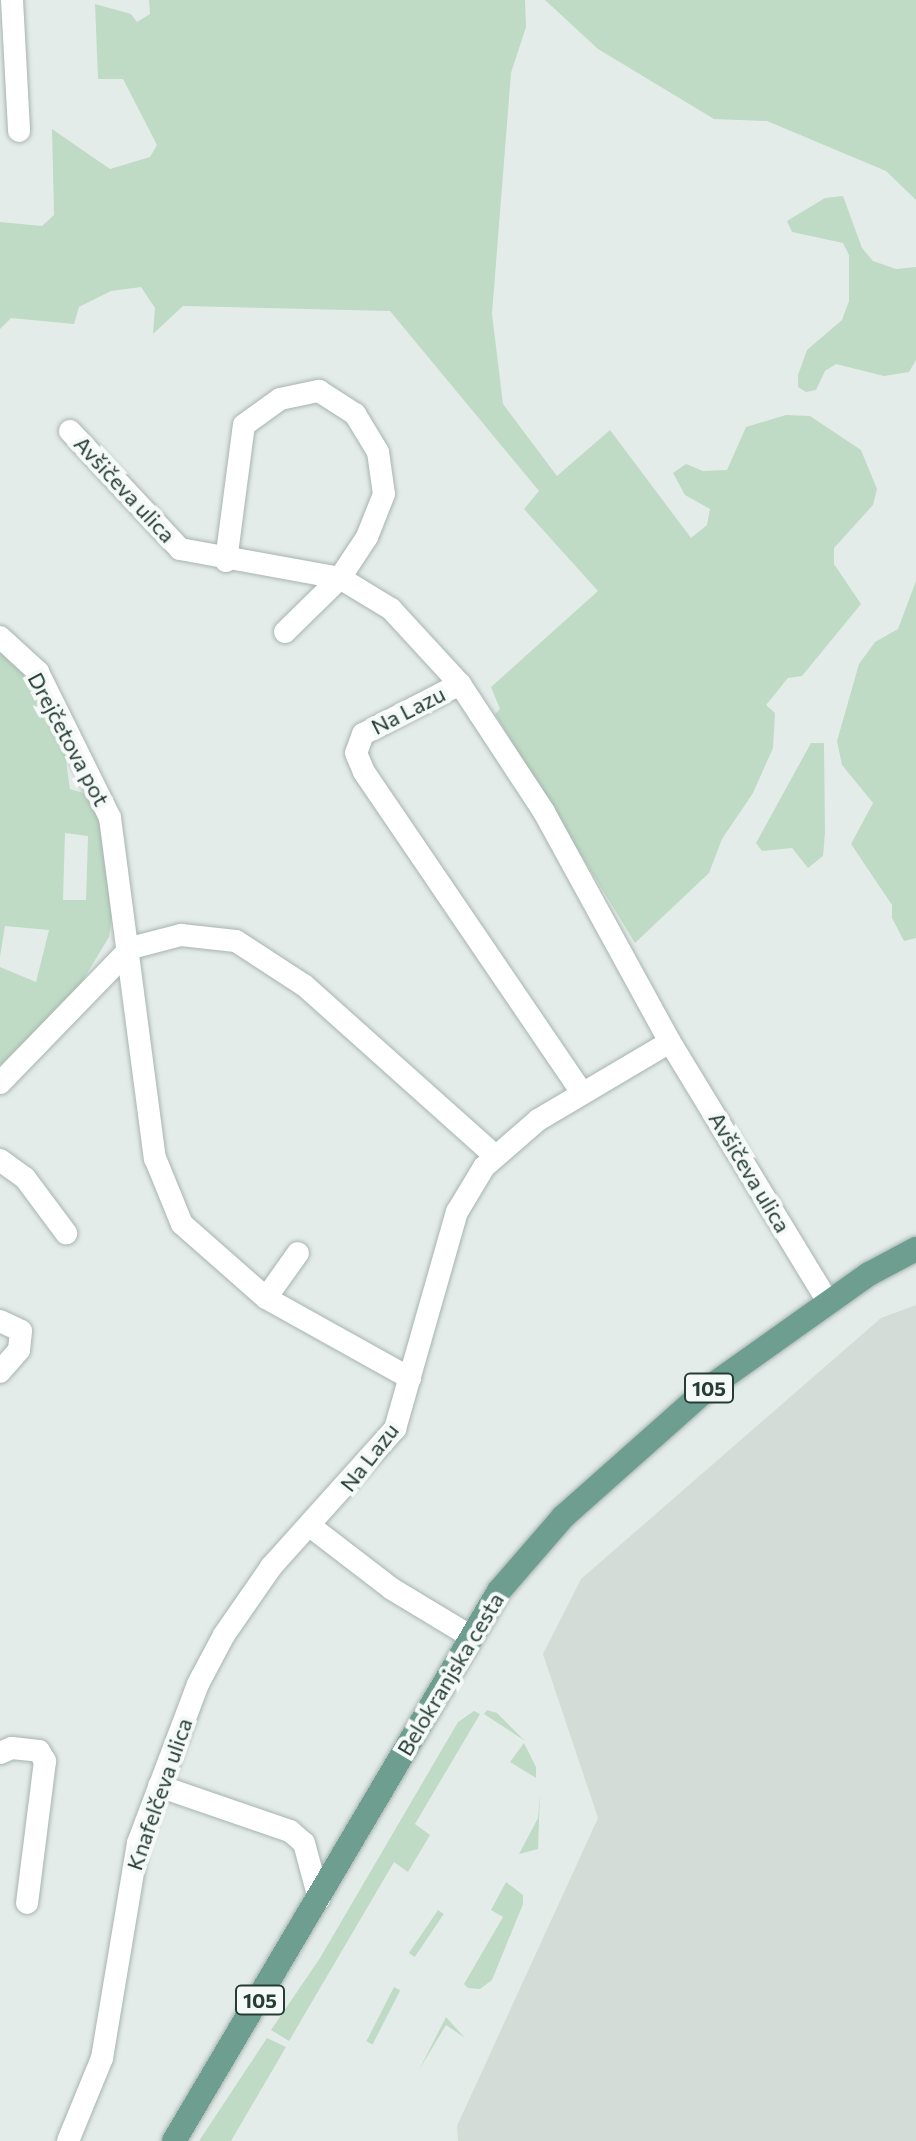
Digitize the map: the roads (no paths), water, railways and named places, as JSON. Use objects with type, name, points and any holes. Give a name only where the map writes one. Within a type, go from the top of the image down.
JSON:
[{"type":"main road","name":"Belokranjska cesta","points":[[174,2141],[319,1899],[470,1636],[525,1560],[611,1470],[707,1389],[828,1302],[916,1249]]},
{"type":"street","points":[[12,0],[19,131]]},
{"type":"street","points":[[226,561],[244,425],[280,399],[319,391],[355,414],[378,452],[384,494],[367,537],[340,578],[285,632]]},
{"type":"street","name":"Avšičeva ulica","points":[[70,431],[180,549],[226,561],[340,578],[391,609],[460,684]]},
{"type":"street","name":"Drejčetova pot","points":[[0,637],[38,672],[110,818],[131,948]]},
{"type":"street","name":"Na Lazu","points":[[310,1526],[395,1429],[457,1212],[495,1156],[582,1093],[670,1042],[544,812],[460,684],[363,734],[356,753],[364,772],[582,1093]]},
{"type":"street","points":[[0,1083],[131,948],[181,935],[236,941],[305,986],[495,1156]]},
{"type":"street","points":[[131,948],[155,1158],[182,1224],[266,1298],[410,1378]]},
{"type":"street","name":"Avšičeva ulica","points":[[670,1042],[828,1302]]},
{"type":"street","points":[[0,1160],[25,1178],[66,1233]]},
{"type":"street","points":[[266,1298],[298,1253]]},
{"type":"street","points":[[0,1321],[21,1331],[19,1350],[0,1372]]},
{"type":"street","points":[[310,1526],[392,1589],[470,1636]]},
{"type":"street","name":"Knafelčeva ulica","points":[[68,2141],[102,2058],[130,1871],[198,1684],[224,1635],[257,1585],[310,1526]]},
{"type":"street","points":[[0,1753],[12,1748],[39,1751],[45,1761],[27,1903]]},
{"type":"street","points":[[159,1786],[237,1810],[290,1831],[304,1843],[319,1899]]}]
